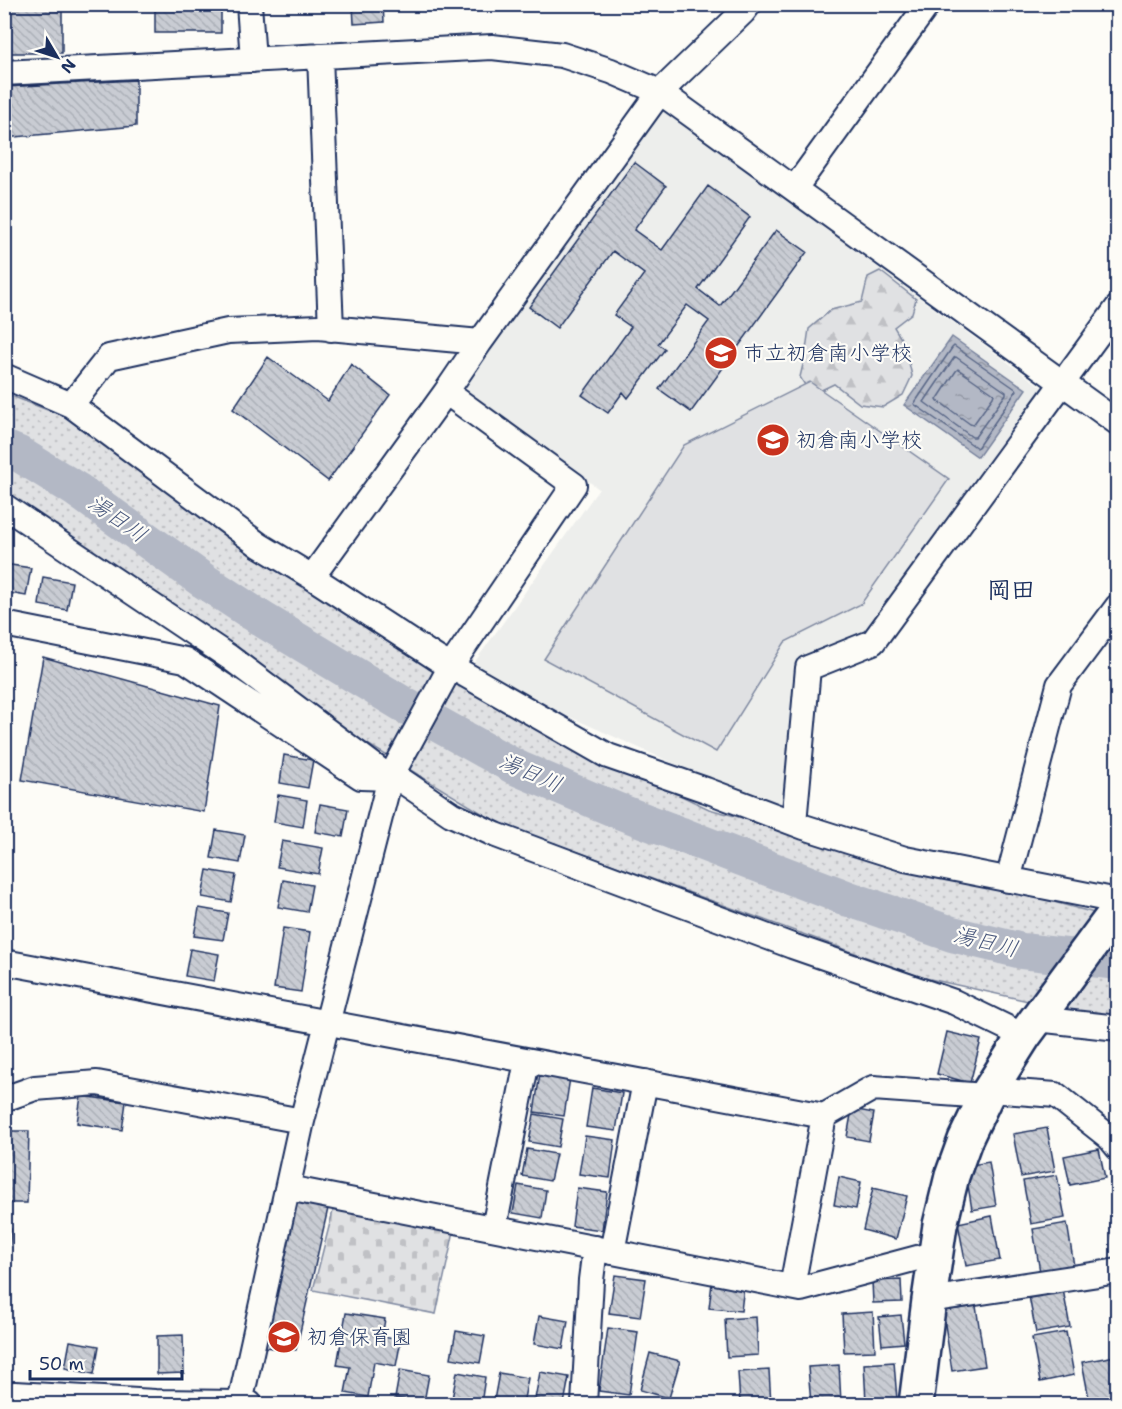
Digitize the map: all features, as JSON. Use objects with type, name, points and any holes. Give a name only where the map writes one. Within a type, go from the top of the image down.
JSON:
[{"type":"street","points":[[249,4],[253,60]]},
{"type":"street","points":[[312,577],[660,92],[743,12],[748,4]]},
{"type":"street","points":[[795,188],[928,4]]},
{"type":"street","points":[[4,73],[492,47],[562,55],[611,71],[660,92],[1118,423]]},
{"type":"street","points":[[320,56],[331,329]]},
{"type":"street","points":[[794,823],[808,668],[873,642],[1118,307]]},
{"type":"street","points":[[71,405],[109,357],[228,331],[318,327],[480,342]]},
{"type":"street","points":[[4,376],[71,405],[259,545],[312,577],[448,671],[608,756],[794,823],[905,858],[1117,907],[1034,1023],[988,1093],[965,1140],[952,1176],[940,1226],[916,1404]]},
{"type":"street","points":[[12,1398],[245,1404],[302,1121],[393,773],[448,671],[574,485],[446,392]]},
{"type":"street","points":[[4,506],[229,657],[451,814],[496,835],[792,946],[954,1002],[1034,1023],[1118,1028]]},
{"type":"street","points":[[1008,880],[1059,686],[1118,606]]},
{"type":"street","points":[[4,624],[185,660],[361,777],[393,773]]},
{"type":"street","points":[[4,962],[824,1116],[873,1088],[1056,1095],[1108,1137],[1118,1148]]},
{"type":"street","points":[[494,1228],[527,1060]]},
{"type":"street","points":[[584,1404],[591,1280],[603,1250],[645,1082]]},
{"type":"street","points":[[4,1099],[34,1088],[98,1083],[302,1121]]},
{"type":"street","points":[[792,1287],[824,1116]]},
{"type":"street","points":[[288,1188],[801,1288],[936,1253]]},
{"type":"street","points":[[929,1300],[1118,1270]]},
{"type":"shaded area","name":"初倉南小学校","points":[[662,110],[1047,391],[862,641],[800,660],[784,813],[528,698],[474,663],[599,489],[468,391],[466,382]]},
{"type":"green space","points":[[880,271],[916,299],[912,313],[894,327],[905,345],[912,376],[903,395],[883,407],[860,404],[834,384],[811,395],[800,377],[809,329],[831,310],[862,302],[868,277]]},
{"type":"green space","points":[[810,382],[949,479],[861,604],[785,642],[716,752],[544,659],[684,445]]},
{"type":"green space","points":[[4,393],[68,418],[502,711],[709,809],[1117,919],[1117,1018],[1100,1017],[921,977],[498,823],[247,671],[5,509]]},
{"type":"green space","points":[[334,1207],[454,1231],[436,1314],[313,1290]]},
{"type":"water","points":[[952,337],[1026,389],[978,457],[904,405]]},
{"type":"building","points":[[4,4],[62,4],[62,53],[4,53]]},
{"type":"building","points":[[155,4],[221,4],[221,33],[155,33]]},
{"type":"building","points":[[353,4],[383,4],[384,22],[354,24]]},
{"type":"building","points":[[136,80],[136,126],[4,138],[4,87]]},
{"type":"building","points":[[634,162],[666,186],[634,230],[662,250],[708,186],[750,217],[698,289],[720,306],[776,230],[807,252],[691,412],[659,389],[709,321],[687,305],[658,344],[665,349],[628,398],[623,392],[608,413],[582,395],[631,327],[614,315],[644,274],[613,251],[557,328],[529,307]]},
{"type":"building","points":[[268,357],[328,401],[351,364],[390,395],[328,481],[233,409]]},
{"type":"building","points":[[4,564],[31,568],[26,596],[4,592]]},
{"type":"building","points":[[43,577],[72,582],[67,610],[39,605]]},
{"type":"building","points":[[43,657],[220,706],[204,812],[22,780]]},
{"type":"building","points":[[284,755],[313,760],[308,788],[280,783]]},
{"type":"building","points":[[278,795],[307,800],[303,827],[274,822]]},
{"type":"building","points":[[320,804],[348,809],[343,837],[315,832]]},
{"type":"building","points":[[216,830],[245,835],[240,863],[211,858]]},
{"type":"building","points":[[282,841],[323,848],[318,874],[277,867]]},
{"type":"building","points":[[207,870],[236,875],[231,902],[202,897]]},
{"type":"building","points":[[283,880],[312,885],[307,912],[278,907]]},
{"type":"building","points":[[199,908],[228,913],[223,940],[194,936]]},
{"type":"building","points":[[283,928],[310,932],[301,992],[274,988]]},
{"type":"building","points":[[190,949],[219,954],[214,981],[185,976]]},
{"type":"building","points":[[947,1032],[981,1040],[970,1083],[937,1074]]},
{"type":"building","points":[[540,1074],[570,1078],[564,1116],[534,1112]]},
{"type":"building","points":[[592,1088],[622,1093],[616,1131],[586,1127]]},
{"type":"building","points":[[81,1096],[126,1102],[122,1130],[77,1123]]},
{"type":"building","points":[[852,1109],[874,1113],[869,1141],[847,1137]]},
{"type":"building","points":[[534,1114],[563,1119],[558,1147],[529,1142]]},
{"type":"building","points":[[1047,1128],[1055,1171],[1021,1177],[1013,1134]]},
{"type":"building","points":[[4,1131],[29,1131],[27,1203],[4,1203]]},
{"type":"building","points":[[585,1136],[615,1140],[610,1178],[579,1174]]},
{"type":"building","points":[[527,1149],[556,1154],[550,1181],[522,1176]]},
{"type":"building","points":[[1099,1149],[1105,1178],[1070,1185],[1064,1156]]},
{"type":"building","points":[[989,1162],[996,1206],[972,1210],[965,1166]]},
{"type":"building","points":[[1057,1175],[1065,1218],[1031,1224],[1023,1181]]},
{"type":"building","points":[[839,1177],[861,1182],[856,1209],[834,1205]]},
{"type":"building","points":[[518,1185],[546,1190],[542,1218],[513,1213]]},
{"type":"building","points":[[577,1188],[607,1192],[602,1230],[572,1226]]},
{"type":"building","points":[[873,1188],[907,1196],[896,1239],[863,1230]]},
{"type":"building","points":[[295,1199],[329,1204],[296,1350],[264,1347]]},
{"type":"building","points":[[992,1216],[1000,1260],[966,1266],[958,1223]]},
{"type":"building","points":[[1118,1218],[1118,1248],[1115,1248],[1110,1220]]},
{"type":"building","points":[[1067,1223],[1074,1266],[1040,1272],[1033,1229]]},
{"type":"building","points":[[4,1229],[11,1229],[8,1266],[4,1266]]},
{"type":"building","points":[[615,1275],[646,1279],[640,1317],[609,1313]]},
{"type":"building","points":[[901,1280],[902,1302],[873,1303],[872,1281]]},
{"type":"building","points":[[712,1283],[744,1286],[741,1311],[709,1308]]},
{"type":"building","points":[[1062,1284],[1070,1327],[1036,1333],[1028,1291]]},
{"type":"building","points":[[976,1306],[985,1366],[952,1371],[943,1311]]},
{"type":"building","points":[[873,1312],[875,1351],[844,1352],[842,1314]]},
{"type":"building","points":[[346,1313],[385,1319],[382,1337],[401,1340],[396,1366],[374,1362],[368,1397],[345,1393],[350,1367],[337,1365]]},
{"type":"building","points":[[901,1315],[904,1343],[882,1345],[879,1317]]},
{"type":"building","points":[[539,1316],[568,1321],[563,1349],[534,1344]]},
{"type":"building","points":[[756,1317],[758,1355],[727,1357],[725,1319]]},
{"type":"building","points":[[608,1328],[638,1332],[629,1395],[599,1391]]},
{"type":"building","points":[[456,1331],[485,1336],[480,1363],[451,1358]]},
{"type":"building","points":[[1066,1332],[1074,1375],[1040,1382],[1032,1338]]},
{"type":"building","points":[[183,1335],[184,1373],[157,1374],[157,1336]]},
{"type":"building","points":[[70,1341],[99,1346],[94,1374],[65,1368]]},
{"type":"building","points":[[650,1353],[680,1361],[669,1398],[640,1390]]},
{"type":"building","points":[[1116,1356],[1118,1400],[1090,1404],[1082,1362]]},
{"type":"building","points":[[894,1362],[897,1400],[866,1402],[864,1364]]},
{"type":"building","points":[[839,1365],[841,1403],[811,1404],[808,1367]]},
{"type":"building","points":[[400,1370],[429,1375],[424,1402],[395,1398]]},
{"type":"building","points":[[769,1370],[771,1404],[740,1404],[738,1372]]},
{"type":"building","points":[[457,1372],[485,1377],[481,1404],[452,1399]]},
{"type":"building","points":[[540,1372],[569,1377],[564,1404],[535,1399]]},
{"type":"building","points":[[499,1373],[528,1378],[523,1404],[494,1400]]},
{"type":"waterway","name":"湯日川","points":[[4,448],[19,454],[77,490],[204,581],[265,621],[416,712],[517,768],[616,810],[849,899],[952,934],[1022,951],[1118,962]]},
{"type":"place","name":"市立初倉南小学校","points":[[721,353]]},
{"type":"place","name":"初倉南小学校","points":[[773,440]]},
{"type":"place","name":"初倉保育園","points":[[284,1337]]},
{"type":"district","name":"岡田","points":[[1011,590]]}]
